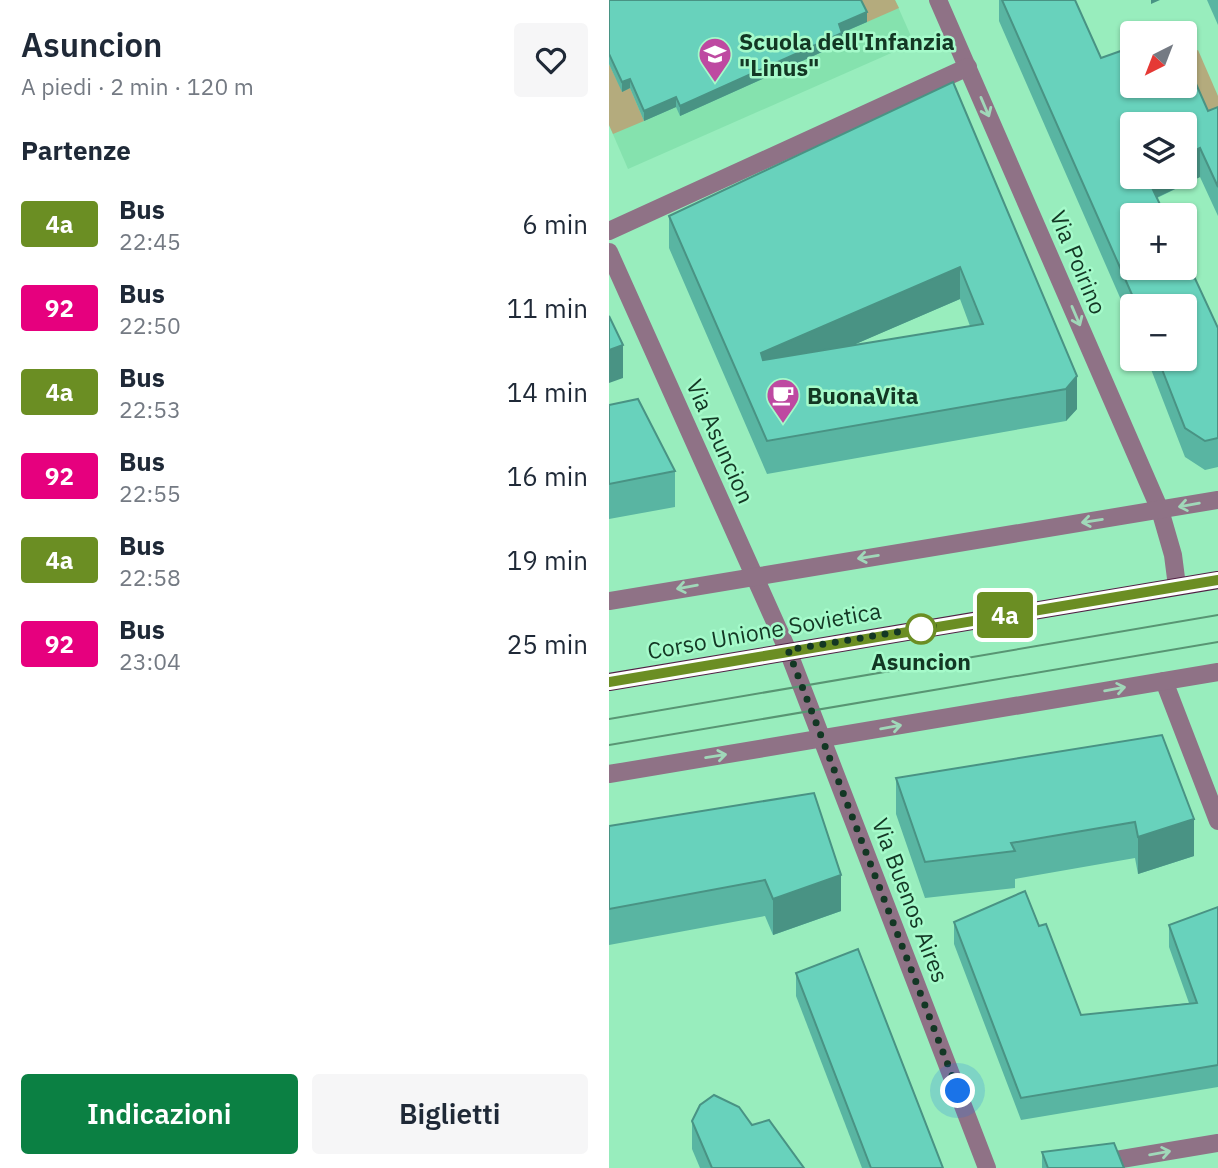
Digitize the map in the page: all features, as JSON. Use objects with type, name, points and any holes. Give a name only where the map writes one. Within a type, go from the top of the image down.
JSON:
[{"type":"main road","name":"Corso Unione Sovietica","points":[[609,682],[1218,580]]},
{"type":"street","name":"Via Poirino","points":[[938,0],[1160,510],[1173,555],[1177,586]]},
{"type":"street","points":[[609,231],[968,67]]},
{"type":"street","name":"Via Asuncion","points":[[609,252],[788,650]]},
{"type":"street","points":[[609,601],[1218,500]]},
{"type":"street","name":"Via Buenos Aires","points":[[788,650],[987,1168]]},
{"type":"street","points":[[609,774],[1218,672]]},
{"type":"street","points":[[1164,681],[1218,821]]},
{"type":"street","points":[[1068,1168],[1218,1143]]},
{"type":"shaded area","name":"Scuola dell'Infanzia \"Linus\"","points":[[609,0],[895,0],[914,43],[628,169],[609,125]]},
{"type":"shaded area","points":[[857,0],[895,0],[899,8],[867,22]]},
{"type":"shaded area","points":[[1197,50],[1218,96],[1218,136],[1193,98],[1197,98]]},
{"type":"shaded area","points":[[609,64],[622,91],[630,88],[644,121],[613,134],[609,125]]},
{"type":"building","points":[[609,0],[861,0],[867,12],[839,24],[842,33],[680,106],[676,97],[644,111],[630,79],[622,82],[609,54]]},
{"type":"building","points":[[1002,0],[1075,0],[1101,58],[1120,51],[1120,98],[1197,98],[1197,86],[1208,111],[1218,107],[1218,187],[1200,148],[1197,150],[1197,112],[1120,112],[1120,189],[1153,189],[1159,203],[1120,203],[1120,267]]},
{"type":"building","points":[[953,82],[1077,376],[1066,389],[767,441],[669,216]],"holes":[[[960,267],[983,324],[763,360],[761,353]]]},
{"type":"building","points":[[1126,280],[1196,280],[1218,328],[1218,438],[1205,441],[1185,428],[1163,371],[1197,371],[1197,294],[1132,294]]},
{"type":"building","points":[[609,316],[623,345],[609,350]]},
{"type":"building","points":[[638,399],[675,471],[609,484],[609,405]]},
{"type":"building","points":[[1162,735],[1194,819],[1138,837],[1135,822],[1011,843],[1015,851],[925,862],[896,778]]},
{"type":"building","points":[[814,793],[841,875],[773,899],[765,880],[609,909],[609,826]]},
{"type":"building","points":[[1025,891],[1039,926],[1046,924],[1081,1015],[1197,1003],[1169,925],[1218,907],[1218,1065],[1021,1098],[954,922]]},
{"type":"building","points":[[858,949],[943,1168],[871,1168],[796,973]]},
{"type":"building","points":[[714,1095],[739,1107],[752,1125],[769,1120],[804,1168],[712,1168],[692,1121],[700,1105]]},
{"type":"building","points":[[1114,1143],[1124,1168],[1048,1168],[1042,1152]]},
{"type":"tram line","points":[[609,719],[1218,615]]},
{"type":"tram line","points":[[609,745],[1218,642]]},
{"type":"bus line","name":"4a","points":[[609,682],[1218,580]]},
{"type":"place","name":"Scuola dell'Infanzia \"Linus\"","points":[[715,84]]},
{"type":"place","name":"BuonaVita","points":[[783,425]]},
{"type":"place","name":"Asuncion","points":[[921,629]]},
{"type":"route","points":[[921,629],[934,626],[788,650],[958,1091]]}]
